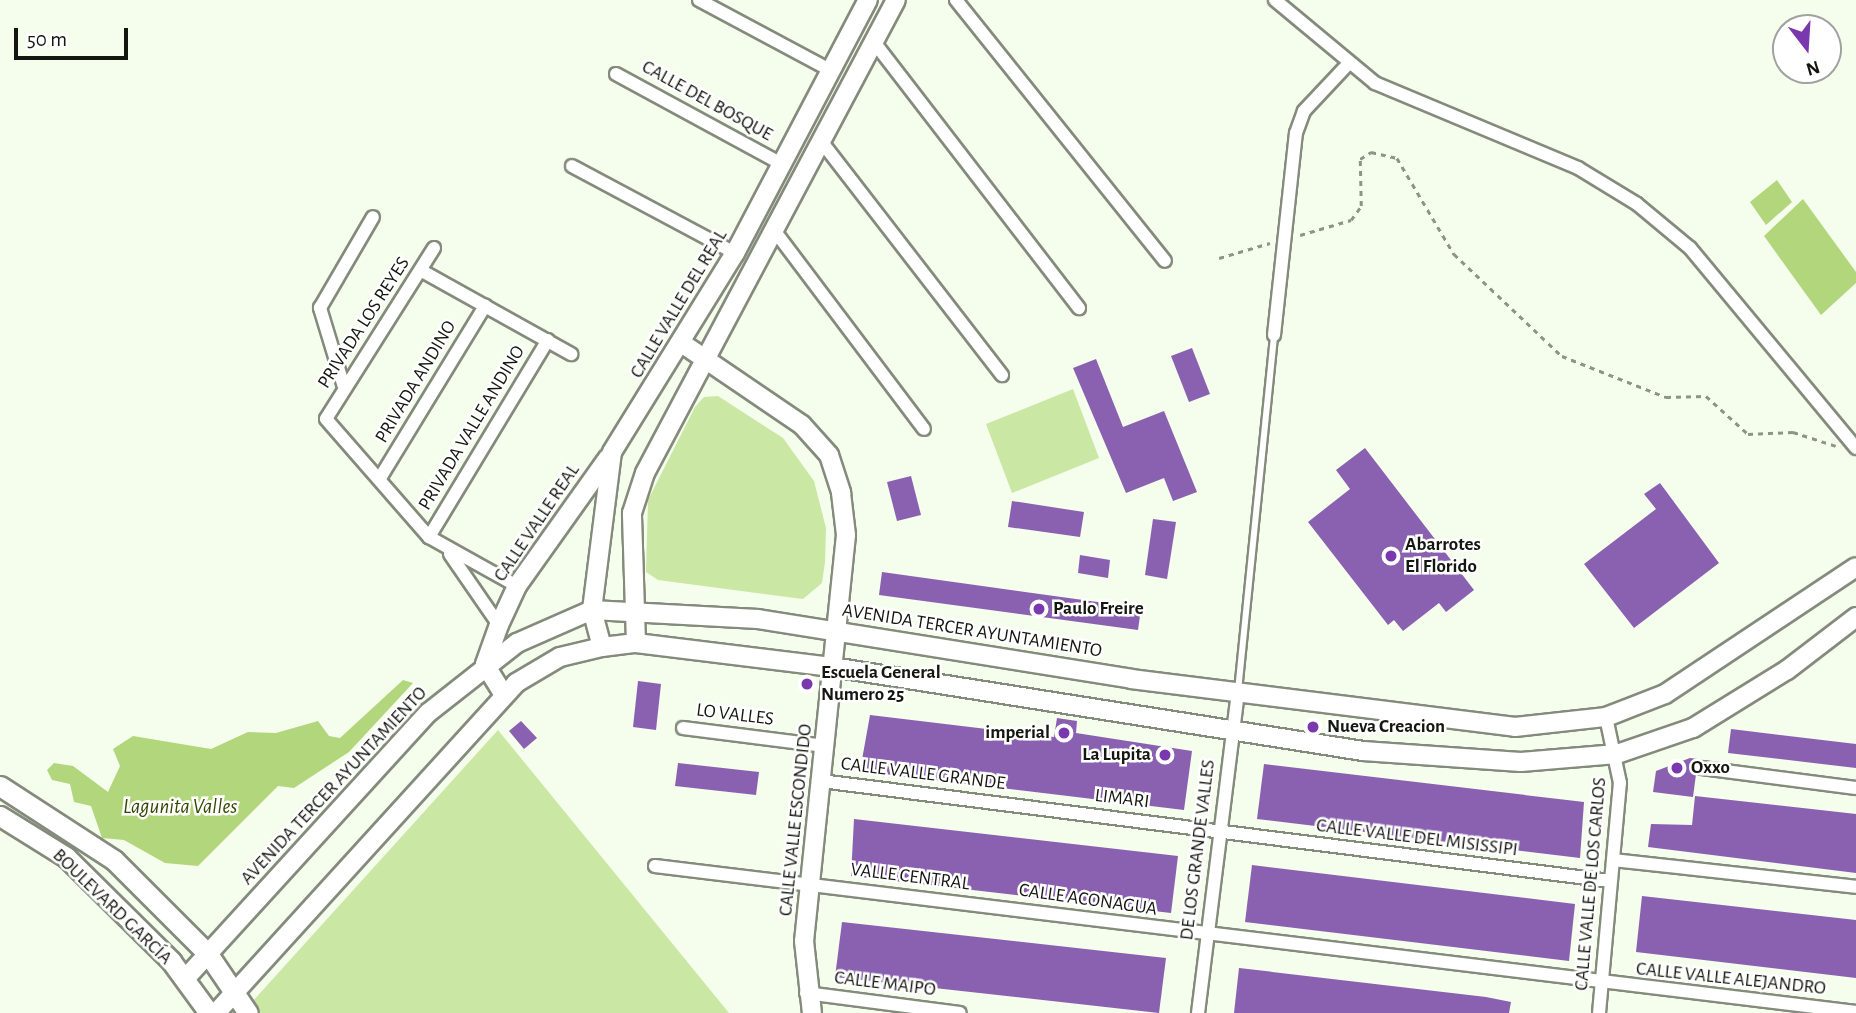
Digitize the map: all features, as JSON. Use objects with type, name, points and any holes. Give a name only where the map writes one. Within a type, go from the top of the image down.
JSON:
[{"type":"main road","name":"CALLE VALLE DEL REAL","points":[[602,647],[592,610],[612,452],[683,344],[735,253],[868,0]]},
{"type":"main road","points":[[636,643],[630,610],[632,513],[651,461],[896,0]]},
{"type":"main road","name":"CALLE VALLE ESCONDIDO","points":[[683,344],[706,356],[802,425],[829,455],[846,535],[809,884],[806,993],[812,1013]]},
{"type":"main road","name":"CALLE VALLE REAL","points":[[485,664],[517,586],[612,452]]},
{"type":"main road","name":"AVENIDA TERCER AYUNTAMIENTO","points":[[185,979],[428,713],[485,664],[549,625],[592,610],[630,610],[836,630],[1238,693],[1515,727],[1606,717],[1665,694],[1720,661],[1856,567]]},
{"type":"main road","points":[[216,1013],[504,695],[560,657],[602,647],[636,643],[832,667],[1234,728],[1363,751],[1471,761],[1617,754],[1693,728],[1787,670],[1856,617]]},
{"type":"main road","points":[[485,664],[504,695]]},
{"type":"main road","name":"BOULEVARD GARCÍA","points":[[0,786],[114,860],[208,954],[248,1013]]},
{"type":"main road","name":"BOULEVARD GARCÍA","points":[[0,816],[66,857],[185,979],[209,1013]]},
{"type":"street","points":[[699,0],[830,70]]},
{"type":"street","points":[[956,0],[1165,261]]},
{"type":"street","points":[[1275,0],[1375,83],[1578,168],[1637,204],[1690,248],[1852,450]]},
{"type":"street","points":[[874,42],[1079,308]]},
{"type":"street","points":[[1274,335],[1290,157],[1304,111],[1349,63]]},
{"type":"street","name":"CALLE DEL BOSQUE","points":[[617,74],[780,163]]},
{"type":"street","points":[[821,141],[1002,375]]},
{"type":"street","points":[[572,166],[735,253]]},
{"type":"street","points":[[344,387],[320,308],[373,217]]},
{"type":"street","points":[[774,230],[924,429]]},
{"type":"street","name":"PRIVADA LOS REYES","points":[[326,419],[435,247]]},
{"type":"street","name":"PRIVADA VALLE ANDINO","points":[[422,271],[571,354]]},
{"type":"street","name":"PRIVADA ANDINO","points":[[380,478],[485,306]]},
{"type":"street","name":"PRIVADA VALLE ANDINO","points":[[429,537],[548,340]]},
{"type":"street","name":"PRIVADA VALLE ANDINO","points":[[326,419],[429,537],[449,553],[517,586]]},
{"type":"street","name":"PRIVADA VALLE ANDINO","points":[[449,553],[499,625]]},
{"type":"street","name":"DE LOS GRANDE VALLES","points":[[1198,1013],[1238,693]]},
{"type":"street","name":"CALLE VALLE DE LOS CARLOS","points":[[1599,1013],[1613,860],[1617,754],[1606,717]]},
{"type":"street","name":"LO VALLES","points":[[683,728],[825,746]]},
{"type":"street","points":[[1702,768],[1856,788]]},
{"type":"street","name":"CALLE VALLE GRANDE","points":[[821,781],[1020,805]]},
{"type":"street","name":"LIMARI","points":[[1020,805],[1219,831]]},
{"type":"street","name":"CALLE VALLE DEL MISISSIPI","points":[[1219,831],[1610,881]]},
{"type":"street","points":[[1613,860],[1856,887]]},
{"type":"street","name":"VALLE CENTRAL","points":[[655,866],[1006,908]]},
{"type":"street","name":"CALLE ACONAGUA","points":[[1006,908],[1378,956]]},
{"type":"street","name":"CALLE VALLE ALEJANDRO","points":[[1378,956],[1602,985],[1856,1012]]},
{"type":"street","name":"CALLE MAIPO","points":[[806,993],[960,1013]]},
{"type":"lane","points":[[1238,693],[1274,335]]},
{"type":"path","points":[[1219,258],[1351,220],[1361,206],[1360,159],[1385,153],[1412,176],[1454,254],[1562,356],[1666,397],[1706,396],[1748,434],[1819,437],[1852,450]]},
{"type":"shaded area","points":[[1073,389],[1099,458],[1012,493],[986,424]]},
{"type":"shaded area","points":[[718,396],[783,438],[814,481],[826,528],[825,562],[822,583],[803,599],[658,580],[646,572],[648,500],[695,407],[704,397]]},
{"type":"shaded area","points":[[498,730],[729,1013],[251,1013],[251,1003]]},
{"type":"water","points":[[1777,180],[1792,202],[1766,225],[1750,202]]},
{"type":"water","points":[[1803,199],[1856,272],[1856,283],[1821,315],[1764,236]]},
{"type":"water","name":"Lagunita Valles","points":[[403,680],[413,683],[349,752],[294,788],[278,786],[198,866],[165,863],[124,840],[102,838],[91,806],[74,802],[70,784],[52,780],[47,770],[54,763],[73,766],[108,792],[120,766],[113,749],[133,736],[211,749],[248,732],[276,733],[318,721],[329,736],[340,738]]},
{"type":"building","points":[[1192,348],[1210,394],[1189,402],[1171,356]]},
{"type":"building","points":[[1096,359],[1123,427],[1164,411],[1197,492],[1173,501],[1164,478],[1126,493],[1073,368]]},
{"type":"building","name":"Abarrotes El Florido","points":[[1365,448],[1474,590],[1446,612],[1439,603],[1403,631],[1394,620],[1388,625],[1308,522],[1350,489],[1336,470]]},
{"type":"building","points":[[911,476],[921,515],[897,521],[887,482]]},
{"type":"building","points":[[1660,483],[1719,563],[1634,628],[1584,564],[1656,509],[1644,494]]},
{"type":"building","points":[[1012,501],[1084,512],[1080,537],[1008,527]]},
{"type":"building","points":[[1153,519],[1176,522],[1167,579],[1145,575]]},
{"type":"building","points":[[1080,555],[1110,560],[1108,578],[1078,573]]},
{"type":"building","points":[[882,572],[1141,608],[1138,630],[879,595]]},
{"type":"building","points":[[638,681],[661,684],[656,730],[633,727]]},
{"type":"building","points":[[870,715],[1054,737],[1057,718],[1077,721],[1076,733],[1192,751],[1184,810],[860,771]]},
{"type":"building","points":[[521,721],[537,738],[524,749],[509,731]]},
{"type":"building","points":[[1731,729],[1856,744],[1856,768],[1728,753]]},
{"type":"building","points":[[1690,758],[1698,759],[1693,797],[1653,792],[1656,771]]},
{"type":"building","points":[[678,763],[759,772],[756,795],[675,786]]},
{"type":"building","points":[[1264,764],[1584,802],[1580,858],[1257,819]]},
{"type":"building","points":[[1695,796],[1856,814],[1856,873],[1648,847],[1651,824],[1692,825]]},
{"type":"building","points":[[854,819],[1178,856],[1171,913],[851,876]]},
{"type":"building","points":[[1252,865],[1575,904],[1569,961],[1245,922]]},
{"type":"building","points":[[1642,896],[1856,920],[1856,978],[1636,952]]},
{"type":"building","points":[[842,922],[1166,958],[1159,1013],[835,977]]},
{"type":"building","points":[[1239,968],[1511,1002],[1509,1013],[1234,1013]]},
{"type":"place","name":"Abarrotes El Florido","points":[[1391,556]]},
{"type":"place","name":"Paulo Freire","points":[[1039,609]]},
{"type":"place","name":"Escuela General Numero 25","points":[[807,684]]},
{"type":"place","name":"Nueva Creacion","points":[[1313,727]]},
{"type":"place","name":"imperial","points":[[1064,733]]},
{"type":"place","name":"La Lupita","points":[[1165,755]]},
{"type":"place","name":"Oxxo","points":[[1677,768]]}]
